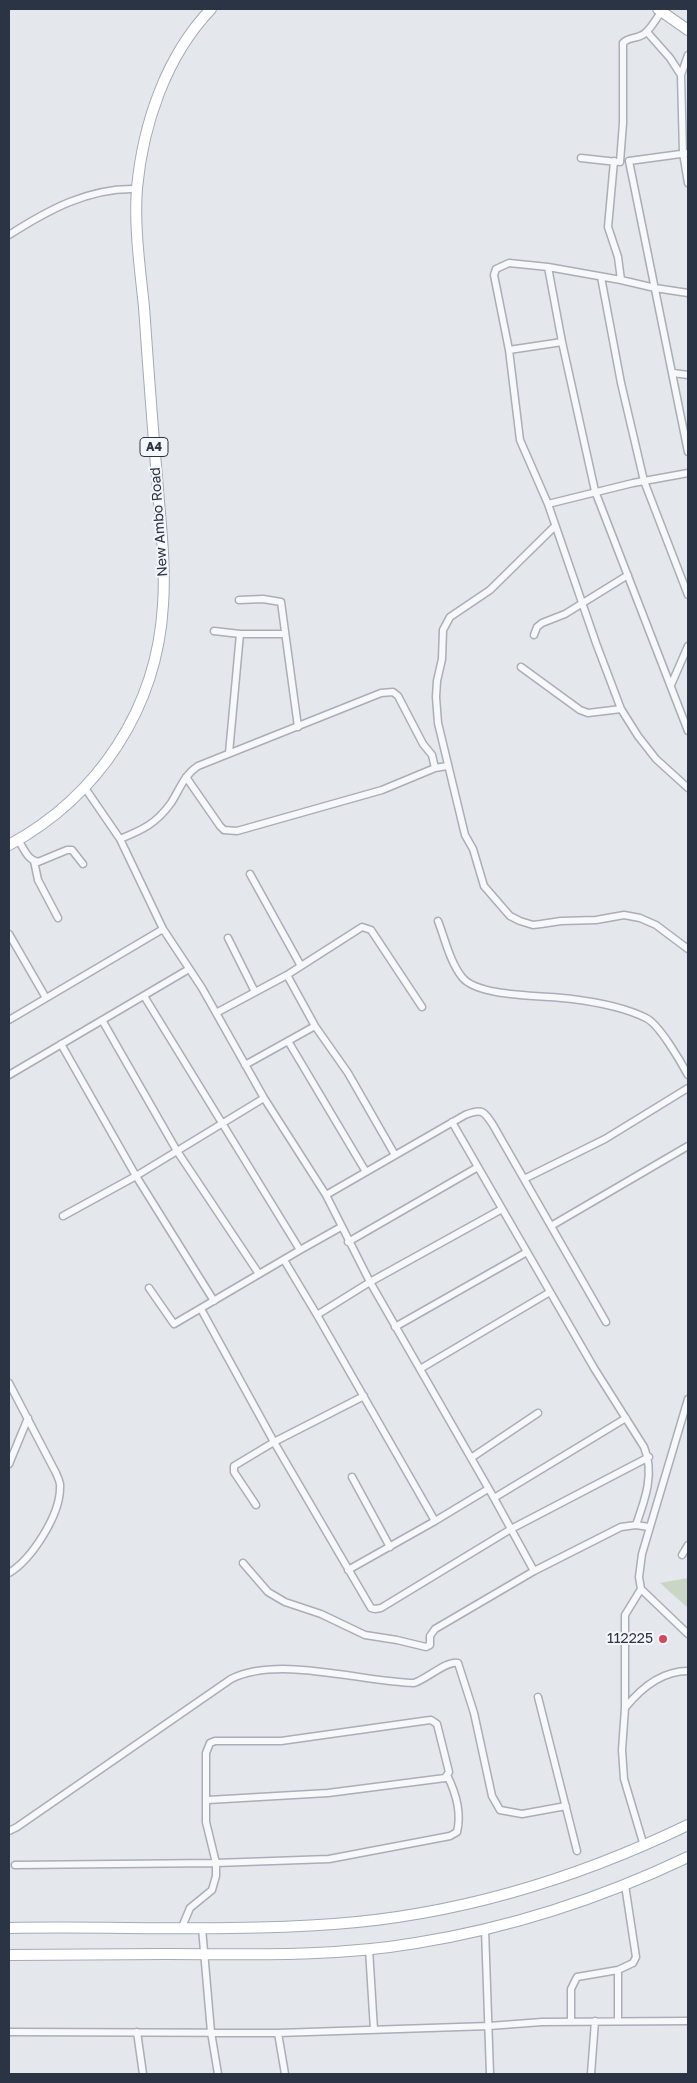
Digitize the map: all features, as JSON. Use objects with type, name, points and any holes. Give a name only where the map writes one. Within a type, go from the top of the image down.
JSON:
[{"type":"main road","name":"New Ambo Road","points":[[9,845],[31,833],[85,788],[105,766],[139,707],[149,682],[160,639],[164,603],[162,550],[138,248],[137,189],[148,124],[170,67],[188,39],[212,9]]},
{"type":"main road","points":[[660,10],[688,30]]},
{"type":"main road","points":[[9,1928],[202,1928],[334,1924],[426,1912],[527,1889],[576,1874],[688,1826]]},
{"type":"main road","points":[[9,1955],[302,1954],[415,1944],[538,1915],[626,1885],[688,1857]]},
{"type":"street","points":[[621,280],[618,257],[608,227],[623,123],[621,48],[624,40],[642,36],[647,32],[660,10]]},
{"type":"street","points":[[647,32],[670,58],[681,75]]},
{"type":"street","points":[[688,55],[681,75],[688,183]]},
{"type":"street","points":[[581,158],[617,162],[686,153]]},
{"type":"street","points":[[629,161],[685,423],[688,452]]},
{"type":"street","points":[[9,235],[31,221],[95,192],[122,188],[137,189]]},
{"type":"street","points":[[688,293],[548,267],[509,263],[496,269],[494,275],[510,350],[520,440],[548,504],[582,604],[622,708],[638,736],[656,759],[688,788]]},
{"type":"street","points":[[548,267],[562,342],[595,492],[688,731]]},
{"type":"street","points":[[601,277],[621,383],[644,481],[688,595]]},
{"type":"street","points":[[510,350],[562,342]]},
{"type":"street","points":[[673,373],[688,375]]},
{"type":"street","points":[[548,504],[644,481],[688,473]]},
{"type":"street","points":[[556,526],[490,590],[450,617],[443,630],[442,659],[437,681],[436,697],[438,723],[465,835],[473,849],[484,886],[510,916],[533,925],[561,921],[596,920],[624,915],[640,918],[656,925],[688,949]]},
{"type":"street","points":[[534,635],[537,627],[542,623],[565,614],[628,575]]},
{"type":"street","points":[[238,600],[279,600],[282,606],[284,634],[296,698],[298,727]]},
{"type":"street","points":[[214,631],[240,634],[284,634]]},
{"type":"street","points":[[229,753],[240,634]]},
{"type":"street","points":[[671,685],[688,646]]},
{"type":"street","points":[[521,667],[580,710],[588,713],[622,708]]},
{"type":"street","points":[[120,839],[148,827],[160,816],[186,777],[198,766],[381,693],[392,692],[398,696],[423,744],[432,755],[435,768]]},
{"type":"street","points":[[186,777],[220,826],[224,830],[237,831],[382,790],[435,768],[447,766]]},
{"type":"street","points":[[85,788],[120,839],[163,929],[216,1013],[264,1098],[326,1195],[348,1242],[370,1282],[534,1571]]},
{"type":"street","points":[[18,840],[29,858],[34,861],[38,862],[67,850],[72,850],[83,864]]},
{"type":"street","points":[[34,861],[38,880],[58,918]]},
{"type":"street","points":[[250,874],[301,966]]},
{"type":"street","points":[[438,921],[462,978],[477,987],[502,993],[578,1000],[600,1004],[647,1018],[678,1055],[688,1075]]},
{"type":"street","points":[[216,1013],[287,975],[362,927],[367,927],[371,930],[422,1007]]},
{"type":"street","points":[[9,1020],[163,929]]},
{"type":"street","points":[[9,934],[46,998]]},
{"type":"street","points":[[228,938],[255,992]]},
{"type":"street","points":[[9,1075],[189,969]]},
{"type":"street","points":[[287,975],[315,1026],[348,1073],[395,1155]]},
{"type":"street","points":[[144,996],[300,1250]]},
{"type":"street","points":[[102,1020],[177,1151],[260,1274]]},
{"type":"street","points":[[245,1065],[315,1026]]},
{"type":"street","points":[[288,1041],[366,1172]]},
{"type":"street","points":[[61,1044],[136,1176],[214,1301]]},
{"type":"street","points":[[524,1179],[605,1139],[688,1088]]},
{"type":"street","points":[[63,1216],[136,1176],[264,1098]]},
{"type":"street","points":[[326,1195],[452,1122],[475,1111],[486,1113],[606,1322]]},
{"type":"street","points":[[452,1122],[550,1292],[649,1457],[650,1470],[645,1498],[636,1525]]},
{"type":"street","points":[[551,1226],[688,1146]]},
{"type":"street","points":[[348,1242],[478,1167]]},
{"type":"street","points":[[317,1314],[370,1282],[502,1209]]},
{"type":"street","points":[[149,1288],[174,1324],[341,1227]]},
{"type":"street","points":[[395,1327],[527,1252]]},
{"type":"street","points":[[284,1260],[317,1314],[435,1521]]},
{"type":"street","points":[[420,1369],[550,1292]]},
{"type":"street","points":[[201,1308],[274,1442],[367,1604],[375,1610],[382,1608],[510,1528],[649,1457]]},
{"type":"street","points":[[9,1383],[61,1485],[56,1513],[33,1550],[9,1573]]},
{"type":"street","points":[[256,1505],[234,1472],[234,1466],[274,1442],[364,1396]]},
{"type":"street","points":[[644,1846],[624,1779],[622,1750],[625,1708],[625,1615],[641,1589],[639,1569],[649,1527],[688,1399]]},
{"type":"street","points":[[471,1458],[538,1413]]},
{"type":"street","points":[[9,1464],[28,1418]]},
{"type":"street","points":[[494,1498],[626,1418]]},
{"type":"street","points":[[352,1477],[390,1547]]},
{"type":"street","points":[[348,1570],[488,1489]]},
{"type":"street","points":[[243,1562],[268,1592],[285,1602],[321,1614],[365,1635],[426,1647],[430,1645],[430,1636],[435,1629],[534,1571],[621,1527],[636,1525],[649,1527]]},
{"type":"street","points":[[682,1555],[688,1545]]},
{"type":"street","points":[[641,1589],[688,1634]]},
{"type":"street","points":[[9,1831],[231,1679],[253,1671],[271,1669],[332,1673],[414,1683],[422,1681],[452,1662],[456,1662],[460,1666],[471,1704],[492,1796],[500,1810],[522,1814],[566,1806]]},
{"type":"street","points":[[625,1708],[645,1685],[662,1676],[688,1671]]},
{"type":"street","points":[[538,1697],[577,1851]]},
{"type":"street","points":[[15,1865],[216,1863],[328,1859],[450,1836],[457,1832],[458,1810],[455,1791],[447,1775],[448,1772],[437,1724],[431,1720],[281,1741],[215,1741],[210,1744],[206,1753],[208,1800],[206,1822],[216,1863],[216,1876],[212,1890],[190,1908],[182,1927]]},
{"type":"street","points":[[208,1800],[328,1793],[444,1778],[447,1775]]},
{"type":"street","points":[[571,2022],[571,1989],[577,1977],[618,1970],[633,1964],[636,1957],[626,1885]]},
{"type":"street","points":[[202,1928],[211,2032],[218,2074]]},
{"type":"street","points":[[485,1929],[490,2026],[490,2074]]},
{"type":"street","points":[[369,1949],[374,2030]]},
{"type":"street","points":[[618,1970],[618,2021]]},
{"type":"street","points":[[591,2074],[595,2021]]},
{"type":"street","points":[[9,2032],[278,2033],[595,2021],[688,2021]]},
{"type":"street","points":[[137,2032],[143,2074]]},
{"type":"street","points":[[278,2033],[285,2074]]},
{"type":"green space","points":[[688,1578],[688,1608],[660,1583]]},
{"type":"place","name":"112225","points":[[663,1639]]}]
